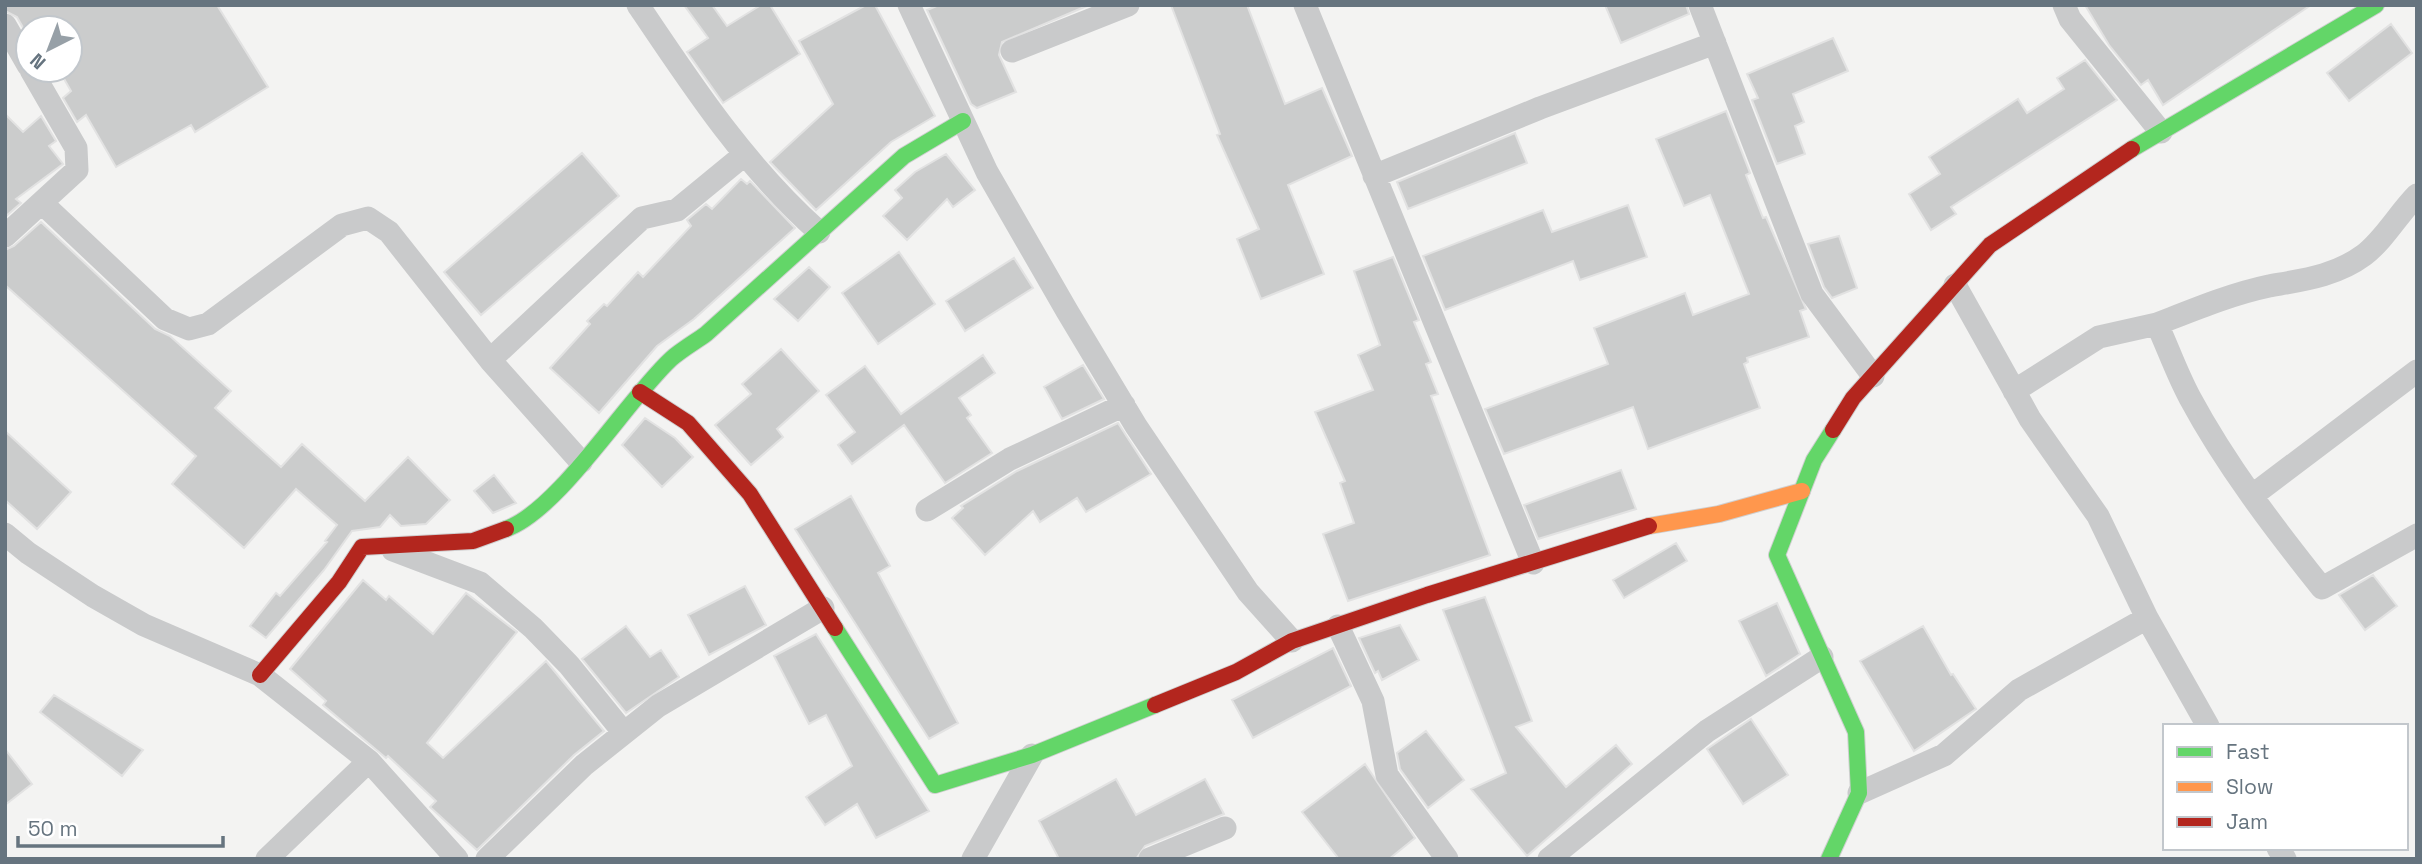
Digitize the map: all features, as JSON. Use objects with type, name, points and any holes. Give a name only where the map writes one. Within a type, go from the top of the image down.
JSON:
[{"type":"street","points":[[638,5],[713,117],[777,194],[819,232]]},
{"type":"street","points":[[909,5],[994,184],[1124,405],[1248,592],[1292,641]]},
{"type":"street","points":[[1012,51],[1128,5]]},
{"type":"street","points":[[1305,5],[1533,564]]},
{"type":"street","points":[[1700,5],[1812,294],[1873,376]]},
{"type":"street","points":[[2064,5],[2070,19],[2161,132]]},
{"type":"street","points":[[1829,859],[1858,793],[1856,732],[1777,555],[1814,460],[1853,398],[1990,246],[2099,167],[2375,5]]},
{"type":"street","points":[[5,25],[14,41]]},
{"type":"street","points":[[1374,176],[1540,108],[1715,43]]},
{"type":"street","points":[[5,236],[77,170],[76,148],[39,84]]},
{"type":"street","points":[[260,675],[339,582],[362,547],[473,541],[523,523],[581,462],[671,359],[706,334],[904,156],[963,121]]},
{"type":"street","points":[[490,360],[642,218],[677,210],[744,155]]},
{"type":"street","points":[[2014,391],[2099,337],[2157,324],[2238,295],[2268,286],[2302,282],[2342,268],[2365,254],[2417,195]]},
{"type":"street","points":[[42,203],[165,319],[189,329],[208,324],[342,225],[368,218],[389,232],[490,360],[581,462]]},
{"type":"street","points":[[1955,285],[2030,419],[2098,516],[2147,618],[2207,724]]},
{"type":"street","points":[[2157,324],[2188,396],[2218,447],[2322,588],[2417,535]]},
{"type":"street","points":[[2253,495],[2417,372]]},
{"type":"street","points":[[640,392],[688,423],[750,494],[935,785],[1032,755],[1236,672],[1292,641],[1634,529],[1719,514],[1802,491]]},
{"type":"street","points":[[928,510],[1010,458],[1124,405]]},
{"type":"street","points":[[5,534],[93,596],[145,625],[260,675],[369,761],[457,859]]},
{"type":"street","points":[[381,545],[480,583],[533,628],[569,665],[624,733]]},
{"type":"street","points":[[487,859],[584,765],[658,706],[823,608]]},
{"type":"street","points":[[1858,793],[1944,755],[2019,690],[2147,618]]},
{"type":"street","points":[[1338,626],[1373,701],[1387,775],[1447,859]]},
{"type":"street","points":[[1549,859],[1707,731],[1822,657]]},
{"type":"street","points":[[973,859],[1032,755]]},
{"type":"street","points":[[267,859],[369,761]]},
{"type":"street","points":[[1150,859],[1225,828]]},
{"type":"street","points":[[987,837],[999,859]]},
{"type":"building","points":[[5,5],[217,5],[268,87],[195,132],[191,125],[116,167],[86,115],[77,122],[63,98],[71,91],[67,84],[84,84],[84,14],[14,16],[5,11]]},
{"type":"building","points":[[684,5],[712,5],[727,26],[761,5],[770,5],[800,54],[723,103],[687,52],[708,38]]},
{"type":"building","points":[[866,5],[875,5],[935,116],[891,142],[816,210],[770,162],[833,104],[799,41]]},
{"type":"building","points":[[939,5],[1089,5],[1002,42],[999,55],[1016,92],[977,108],[971,104],[927,10]]},
{"type":"building","points":[[1171,5],[1247,5],[1285,104],[1322,88],[1352,156],[1288,185],[1324,274],[1261,299],[1237,239],[1259,229],[1217,135],[1220,134]]},
{"type":"building","points":[[1605,5],[1686,5],[1689,14],[1621,43]]},
{"type":"building","points":[[2085,5],[2311,5],[2163,105],[2148,80],[2141,85],[2109,45]]},
{"type":"building","points":[[2391,24],[2412,53],[2349,101],[2327,73]]},
{"type":"building","points":[[1833,38],[1848,71],[1793,94],[1804,122],[1795,126],[1805,154],[1777,164],[1752,100],[1758,98],[1747,74]]},
{"type":"building","points":[[2085,60],[2117,100],[1951,207],[1956,214],[1931,230],[1909,194],[1940,174],[1929,157],[2018,99],[2027,113],[2064,89],[2057,78]]},
{"type":"building","points":[[1726,111],[1750,173],[1746,175],[1763,218],[1766,217],[1806,309],[1800,311],[1809,337],[1747,358],[1748,362],[1744,364],[1760,408],[1648,449],[1633,407],[1504,454],[1485,409],[1608,364],[1594,328],[1685,293],[1693,315],[1749,294],[1710,195],[1684,206],[1656,139]]},
{"type":"building","points":[[5,114],[23,132],[41,116],[56,141],[49,146],[63,164],[16,199],[21,203],[5,217]]},
{"type":"building","points":[[1515,133],[1527,163],[1408,209],[1397,182]]},
{"type":"building","points":[[582,153],[619,196],[481,315],[444,272]]},
{"type":"building","points":[[946,154],[975,190],[953,207],[947,199],[907,240],[883,216],[902,198],[895,190],[915,172]]},
{"type":"building","points":[[741,179],[747,184],[750,181],[795,228],[694,319],[657,346],[599,413],[550,368],[590,324],[587,321],[604,304],[607,306],[638,272],[643,277],[691,226],[687,220],[706,204],[712,209]]},
{"type":"building","points":[[1628,205],[1647,257],[1580,280],[1573,261],[1445,310],[1423,256],[1543,210],[1552,232]]},
{"type":"building","points":[[41,222],[155,329],[170,336],[231,391],[215,408],[281,467],[302,444],[365,501],[408,457],[450,500],[426,524],[401,526],[390,515],[380,527],[352,531],[324,570],[266,638],[250,626],[276,593],[280,596],[327,542],[325,541],[337,525],[296,489],[244,548],[172,484],[196,456],[5,285],[5,250],[14,246]]},
{"type":"building","points":[[1839,236],[1857,288],[1832,298],[1824,287],[1808,244]]},
{"type":"building","points":[[899,252],[935,304],[878,344],[842,293]]},
{"type":"building","points":[[1393,257],[1419,320],[1414,322],[1431,362],[1426,364],[1438,394],[1431,396],[1490,555],[1348,601],[1323,534],[1354,523],[1340,483],[1345,481],[1315,412],[1373,390],[1358,355],[1380,345],[1354,271]]},
{"type":"building","points":[[1014,258],[1033,288],[965,331],[946,301]]},
{"type":"building","points":[[809,267],[830,287],[798,321],[774,299]]},
{"type":"building","points":[[781,349],[819,391],[777,429],[783,437],[751,465],[715,425],[751,394],[742,384]]},
{"type":"building","points":[[983,355],[995,373],[959,398],[971,415],[967,418],[992,453],[945,483],[904,425],[852,464],[838,445],[855,432],[826,395],[865,366],[901,414]]},
{"type":"building","points":[[1083,365],[1104,399],[1062,419],[1044,387]]},
{"type":"building","points":[[645,418],[675,438],[693,457],[662,487],[622,445]]},
{"type":"building","points":[[1118,423],[1151,474],[1086,512],[1077,498],[1040,522],[1033,511],[985,555],[952,518],[963,508],[961,506],[1017,471]]},
{"type":"building","points":[[5,431],[71,492],[37,529],[5,500]]},
{"type":"building","points":[[1621,470],[1636,509],[1538,539],[1524,505]]},
{"type":"building","points":[[494,475],[516,503],[493,513],[474,491]]},
{"type":"building","points":[[851,496],[890,566],[878,573],[958,723],[929,739],[795,529]]},
{"type":"building","points":[[1676,543],[1687,561],[1624,598],[1613,580]]},
{"type":"building","points":[[2373,575],[2397,606],[2365,630],[2339,595]]},
{"type":"building","points":[[363,580],[386,600],[389,596],[433,634],[466,593],[517,632],[427,743],[443,758],[546,661],[604,731],[574,755],[477,850],[430,807],[436,801],[388,756],[386,758],[323,705],[326,701],[290,669]]},
{"type":"building","points":[[745,586],[766,625],[709,655],[688,615]]},
{"type":"building","points":[[1485,597],[1532,721],[1516,727],[1566,787],[1616,745],[1632,764],[1527,856],[1471,789],[1506,773],[1443,610]]},
{"type":"building","points":[[1777,603],[1800,654],[1766,676],[1739,621]]},
{"type":"building","points":[[1400,625],[1419,660],[1382,680],[1378,671],[1375,673],[1359,638]]},
{"type":"building","points":[[626,626],[650,657],[661,650],[679,677],[626,713],[582,659]]},
{"type":"building","points":[[1923,626],[1951,675],[1953,674],[1976,709],[1914,751],[1860,661]]},
{"type":"building","points":[[816,634],[929,811],[876,838],[857,804],[825,825],[806,797],[852,766],[826,715],[809,724],[774,656]]},
{"type":"building","points":[[1333,648],[1351,686],[1253,738],[1232,700]]},
{"type":"building","points":[[54,695],[143,750],[122,776],[40,712]]},
{"type":"building","points":[[1751,719],[1788,775],[1743,804],[1707,749]]},
{"type":"building","points":[[1426,731],[1464,780],[1428,808],[1400,769],[1397,753]]},
{"type":"building","points":[[5,749],[32,784],[5,805]]},
{"type":"building","points":[[1365,764],[1415,838],[1389,859],[1339,859],[1302,812]]},
{"type":"building","points":[[1116,779],[1136,815],[1205,779],[1224,814],[1145,846],[1136,859],[1059,859],[1039,821]]},
{"type":"traffic: fast","points":[[2132,149],[2376,5]]},
{"type":"traffic: fast","points":[[506,529],[526,518],[570,478],[671,359],[706,334],[904,156],[963,121]]},
{"type":"traffic: fast","points":[[1829,859],[1859,793],[1856,732],[1777,555],[1814,460],[1833,430]]},
{"type":"traffic: fast","points":[[835,628],[935,785],[1032,755],[1155,705]]},
{"type":"traffic: slow","points":[[1649,526],[1719,514],[1802,491]]},
{"type":"traffic: jam","points":[[1833,430],[1853,398],[1990,245],[2132,149]]},
{"type":"traffic: jam","points":[[640,392],[688,423],[750,494],[835,628]]},
{"type":"traffic: jam","points":[[1155,705],[1236,672],[1292,641],[1427,595],[1649,526]]},
{"type":"traffic: jam","points":[[260,675],[339,582],[362,547],[473,541],[506,529]]}]
